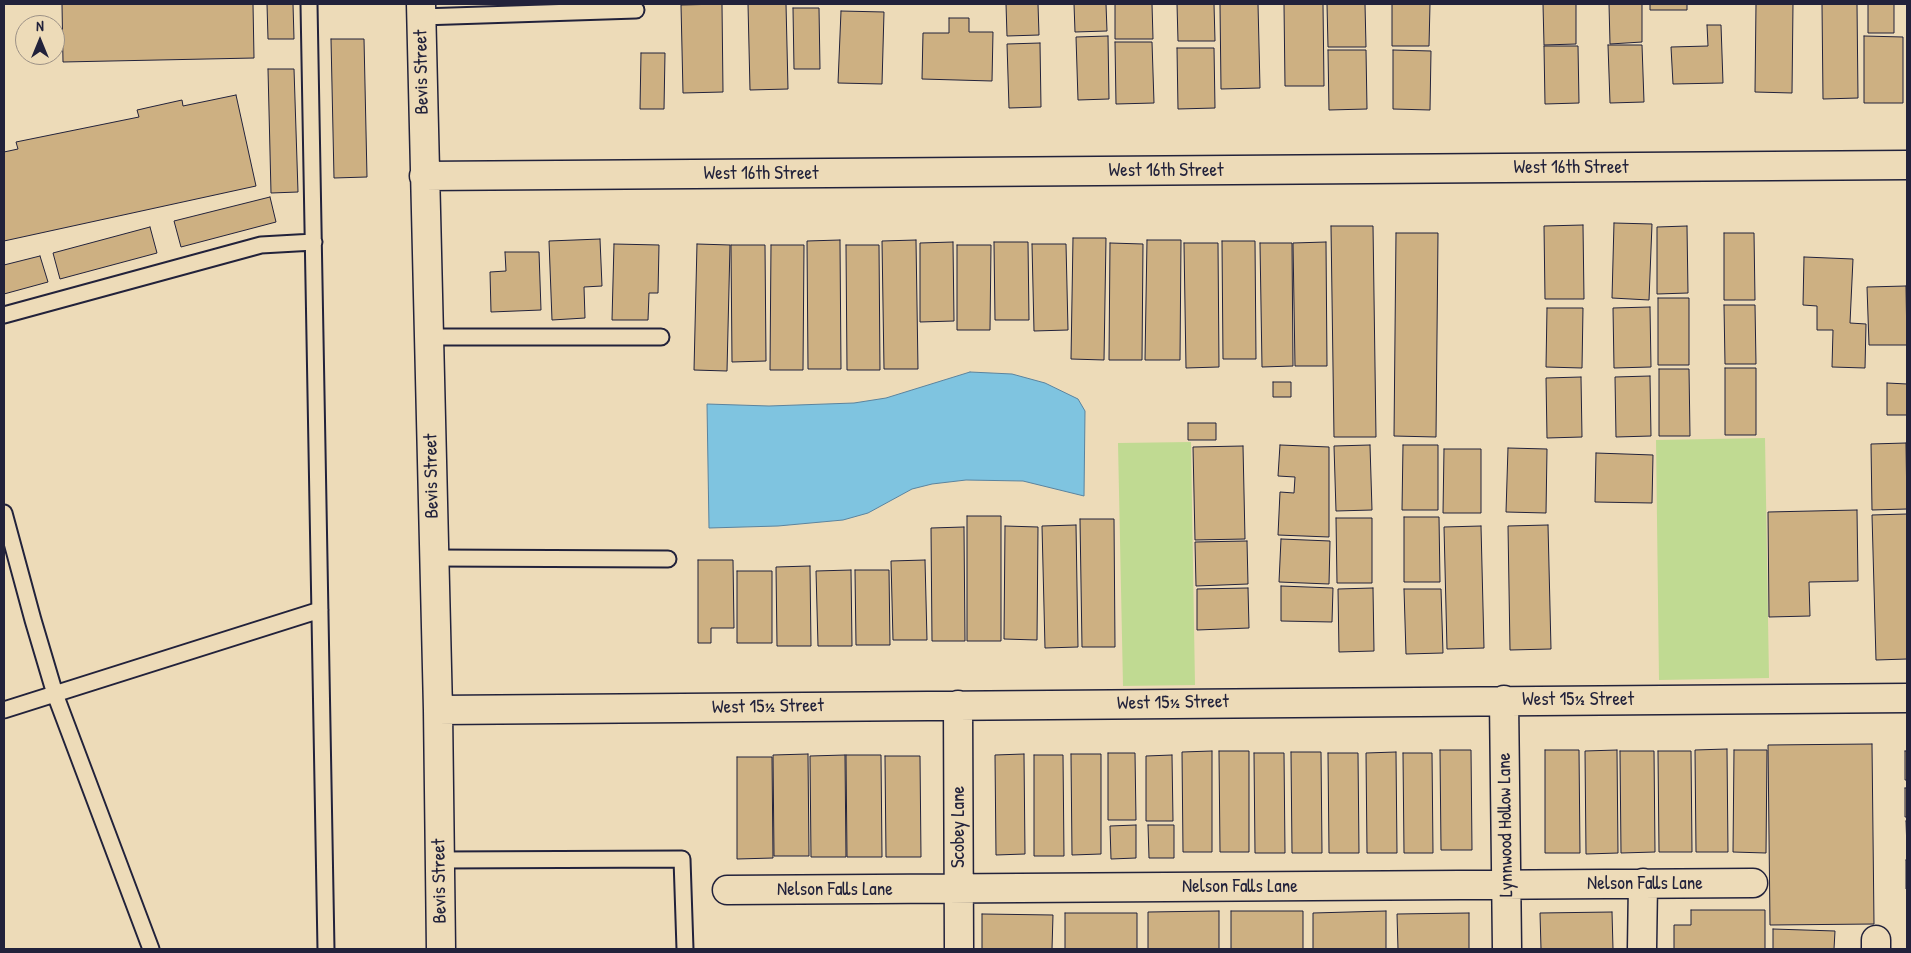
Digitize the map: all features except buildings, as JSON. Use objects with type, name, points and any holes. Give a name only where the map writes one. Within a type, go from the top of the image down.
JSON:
[{"type":"street","name":"Bevis Street","points":[[421,10],[438,710],[441,949]]},
{"type":"street","name":"West 16th Street","points":[[424,176],[1907,166]]},
{"type":"street","name":"West 15½ Street","points":[[438,710],[1907,698]]},
{"type":"street","name":"Lynnwood Hollow Lane","points":[[1504,700],[1507,949]]},
{"type":"street","name":"Scobey Lane","points":[[958,705],[959,949]]},
{"type":"street","name":"Nelson Falls Lane","points":[[727,890],[1754,883]]},
{"type":"street","points":[[1642,949],[1643,884]]},
{"type":"lane","points":[[309,4],[326,949]]},
{"type":"lane","points":[[421,10],[636,10]]},
{"type":"lane","points":[[4,315],[261,245],[314,242]]},
{"type":"lane","points":[[428,337],[661,337]]},
{"type":"lane","points":[[4,514],[32,620],[56,694],[151,949]]},
{"type":"lane","points":[[434,558],[668,559]]},
{"type":"lane","points":[[4,710],[320,610]]},
{"type":"lane","points":[[440,860],[682,859],[685,949]]},
{"type":"green space","points":[[1765,438],[1769,678],[1659,680],[1656,440]]},
{"type":"green space","points":[[1191,442],[1195,685],[1123,686],[1118,443]]},
{"type":"water","points":[[970,372],[1012,374],[1045,383],[1078,399],[1085,411],[1084,496],[1023,481],[966,480],[932,484],[912,489],[868,513],[843,520],[778,526],[709,528],[707,404],[769,406],[854,403],[886,398]]}]
